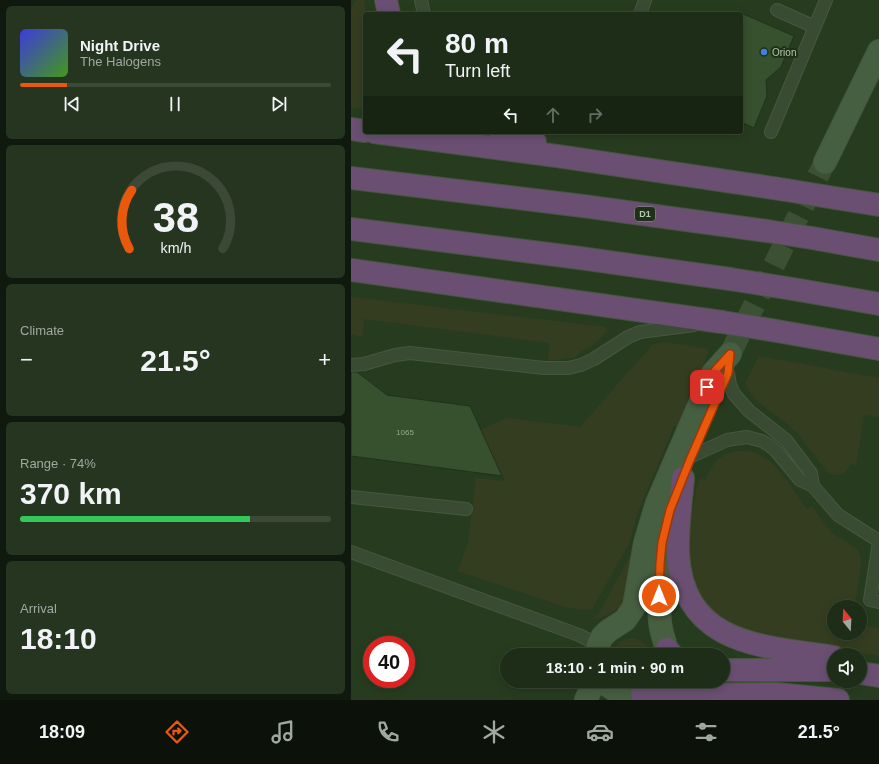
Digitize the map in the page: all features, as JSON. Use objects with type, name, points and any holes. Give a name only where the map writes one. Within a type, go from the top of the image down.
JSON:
[{"type":"highway","points":[[386,0],[389,12]]},
{"type":"highway","points":[[351,129],[363,131]]},
{"type":"highway","points":[[388,134],[635,168],[879,205]]},
{"type":"highway","points":[[506,134],[635,168]]},
{"type":"highway","name":"D1","points":[[351,178],[767,231],[879,250]]},
{"type":"highway","points":[[351,229],[731,279],[879,304]]},
{"type":"highway","points":[[351,270],[722,322],[879,349]]},
{"type":"highway","points":[[683,478],[678,552],[679,566],[685,589],[697,610],[705,620],[724,633],[748,643],[827,656]]},
{"type":"highway","points":[[867,662],[879,664]]},
{"type":"highway","points":[[730,670],[827,670]]},
{"type":"highway","points":[[867,674],[879,676]]},
{"type":"highway","points":[[632,696],[776,694],[837,700]]},
{"type":"street","points":[[825,162],[879,51]]},
{"type":"street","points":[[598,648],[602,637],[631,613],[634,607],[647,536],[657,504],[713,373],[730,354],[728,373],[670,510],[662,543],[659,584],[660,622],[667,648]]},
{"type":"street","points":[[618,625],[640,623],[651,628],[657,632],[667,648]]},
{"type":"street","points":[[586,700],[591,688]]},
{"type":"street","points":[[611,688],[622,694],[632,696],[653,688]]},
{"type":"lane","points":[[421,0],[424,12]]},
{"type":"lane","points":[[641,12],[645,0]]},
{"type":"lane","points":[[771,132],[826,0]]},
{"type":"lane","points":[[777,10],[815,27]]},
{"type":"lane","points":[[351,365],[364,364],[395,355],[410,353],[544,368],[568,368],[594,360],[628,337],[640,332],[722,322]]},
{"type":"lane","points":[[728,373],[730,385],[734,394],[749,411],[786,440],[811,473],[813,486]]},
{"type":"lane","points":[[692,456],[727,440],[747,437],[769,445],[776,451],[799,480],[813,486],[838,515],[879,541],[870,600],[879,602]]},
{"type":"lane","points":[[351,497],[466,509]]},
{"type":"lane","points":[[351,552],[572,633],[594,648]]},
{"type":"green space","points":[[356,0],[364,0],[366,12],[363,12],[363,109],[351,107],[351,8]]},
{"type":"green space","points":[[351,297],[606,327],[607,332],[591,347],[582,351],[575,357],[548,361],[550,343],[364,319],[362,337],[351,334]]},
{"type":"green space","points":[[665,342],[709,349],[681,428],[674,426],[638,512],[629,544],[592,609],[581,610],[562,606],[458,571],[468,542],[476,478],[505,481],[481,430],[507,418],[580,427],[653,344]]},
{"type":"green space","points":[[759,356],[879,378],[879,417],[864,415],[856,465],[850,464],[844,473],[839,475],[829,473],[792,428],[755,399],[745,383]]},
{"type":"green space","points":[[749,451],[765,458],[785,478],[807,509],[812,506],[832,532],[856,548],[860,554],[861,565],[855,600],[827,600],[827,640],[867,640],[867,626],[879,628],[879,656],[867,654],[867,648],[837,648],[752,632],[722,619],[707,605],[693,580],[688,551],[689,529],[696,489],[700,478],[705,480],[711,468],[718,460],[733,452]]},
{"type":"green space","points":[[641,536],[625,600],[618,608],[610,613],[602,617],[592,619],[599,613]]},
{"type":"green space","points":[[632,638],[639,640],[649,648],[615,648],[619,643]]},
{"type":"building","name":"Orion","points":[[743,14],[794,36],[781,67],[766,80],[767,96],[754,128],[743,123]]},
{"type":"building","points":[[351,372],[357,372],[387,395],[470,406],[502,476],[351,456]]},
{"type":"tunnel","points":[[730,354],[825,162]]},
{"type":"place","name":"Orion","points":[[764,52]]},
{"type":"route","points":[[659,596],[662,543],[670,510],[675,495],[728,373],[730,354],[713,373],[707,387]]}]
